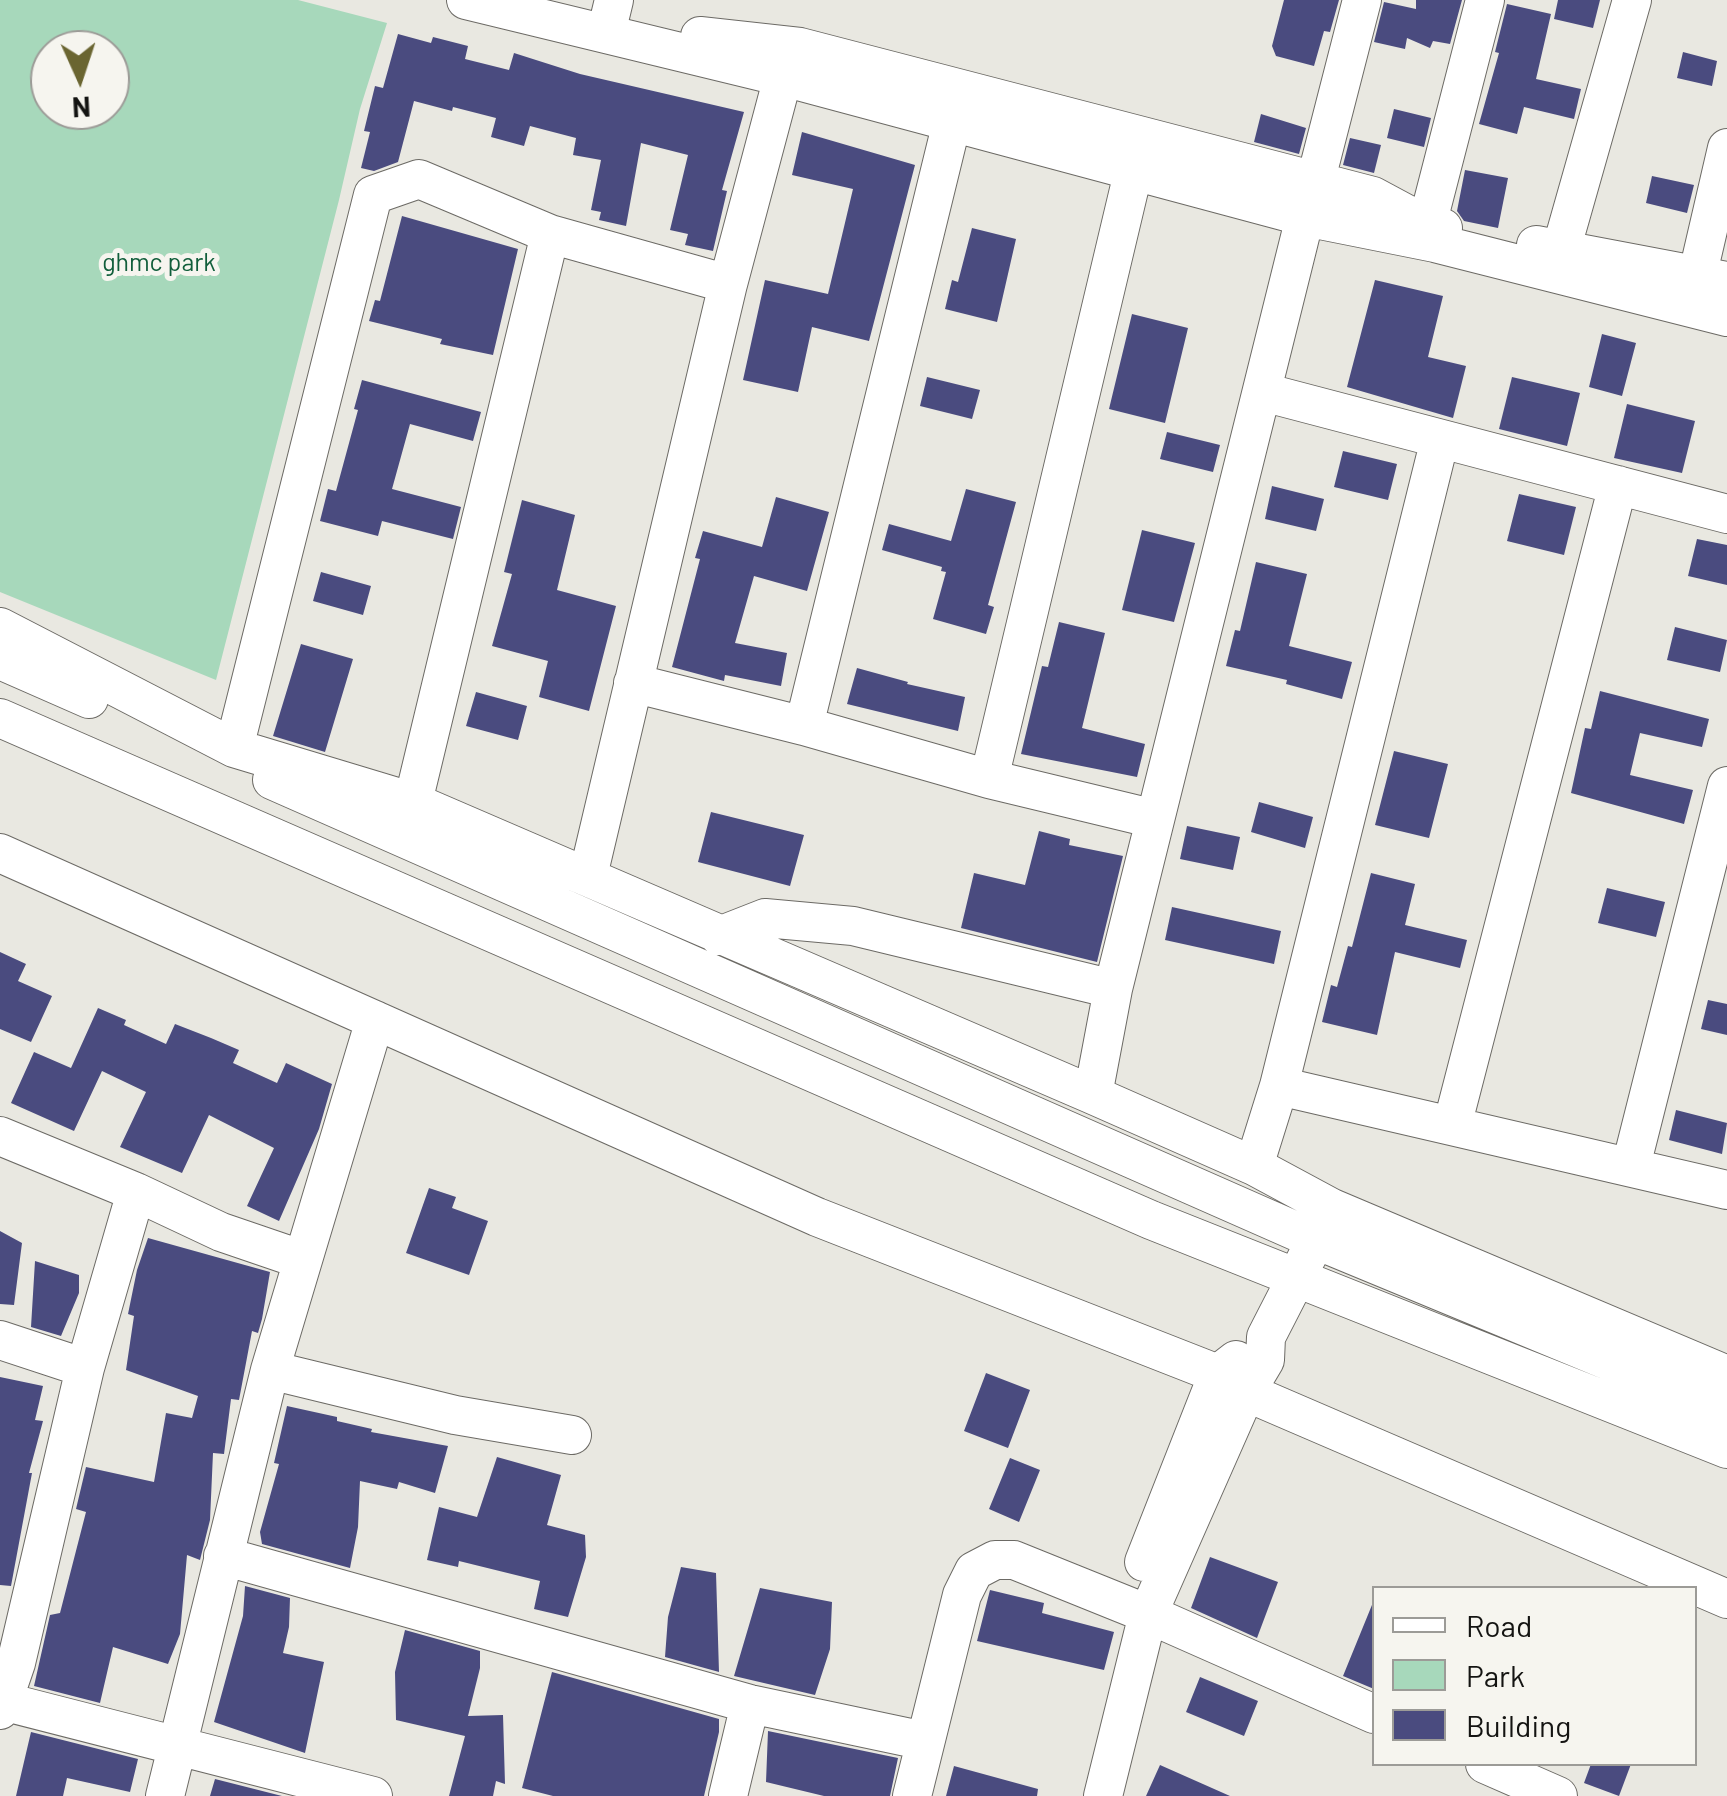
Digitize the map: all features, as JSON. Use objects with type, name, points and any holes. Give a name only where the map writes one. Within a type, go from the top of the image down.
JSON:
[{"type":"street","points":[[466,0],[783,77],[1132,172],[1310,200],[1712,278],[1727,148]]},
{"type":"street","points":[[506,0],[611,13],[800,47],[1310,200]]},
{"type":"street","points":[[1093,1095],[1113,988],[1362,0]]},
{"type":"street","points":[[1428,225],[1485,0]]},
{"type":"street","points":[[1561,250],[1632,0]]},
{"type":"street","points":[[588,876],[728,284],[783,77]]},
{"type":"street","points":[[804,726],[952,122]]},
{"type":"street","points":[[989,779],[1132,172]]},
{"type":"street","points":[[234,748],[373,195],[419,179],[550,234],[728,284]]},
{"type":"street","points":[[1369,212],[1435,243],[1727,317]]},
{"type":"street","points":[[413,802],[550,234]]},
{"type":"street","points":[[1263,392],[1727,514]]},
{"type":"street","points":[[1254,1166],[1279,1086],[1440,439]]},
{"type":"street","points":[[1452,1126],[1618,485]]},
{"type":"street","points":[[0,627],[234,748],[413,802],[1254,1166],[1324,1224],[1727,1375]]},
{"type":"street","points":[[0,660],[1324,1224],[1727,1410]]},
{"type":"street","points":[[633,683],[804,726],[989,779],[1155,818]]},
{"type":"street","points":[[0,718],[1114,1204],[1726,1446]]},
{"type":"street","points":[[1631,1166],[1727,786]]},
{"type":"street","points":[[0,853],[818,1217],[1232,1383],[1727,1598]]},
{"type":"street","points":[[719,936],[764,918],[853,926],[1113,988]]},
{"type":"street","points":[[165,1796],[270,1370],[375,1020]]},
{"type":"street","points":[[1279,1086],[1727,1190]]},
{"type":"street","points":[[0,1136],[221,1232],[303,1260]]},
{"type":"street","points":[[136,1192],[85,1368],[16,1663],[1,1706],[372,1796]]},
{"type":"street","points":[[1080,1796],[1138,1610],[1232,1383],[1265,1360],[1266,1337],[1324,1224]]},
{"type":"street","points":[[0,1340],[85,1368]]},
{"type":"street","points":[[270,1370],[455,1416],[572,1435]]},
{"type":"street","points":[[223,1556],[750,1704],[925,1740]]},
{"type":"street","points":[[912,1796],[962,1595],[974,1571],[995,1560],[1014,1560],[1138,1610],[1372,1713]]},
{"type":"street","points":[[1104,1796],[1138,1610]]},
{"type":"street","points":[[728,1796],[750,1704]]},
{"type":"street","points":[[1490,1766],[1558,1796]]},
{"type":"green space","name":"ghmc park","points":[[0,0],[298,0],[387,23],[360,109],[216,680],[0,592]]},
{"type":"building","points":[[1284,0],[1339,0],[1330,32],[1324,31],[1314,66],[1276,56],[1272,46]]},
{"type":"building","points":[[1416,0],[1462,0],[1450,44],[1433,41],[1430,48],[1407,38],[1405,49],[1374,42],[1384,2],[1416,9]]},
{"type":"building","points":[[1558,0],[1600,0],[1593,28],[1554,19]]},
{"type":"building","points":[[1507,4],[1551,14],[1536,79],[1581,89],[1574,119],[1524,107],[1517,134],[1479,124],[1499,53],[1495,52]]},
{"type":"building","points":[[398,34],[431,43],[433,37],[468,46],[465,59],[509,70],[514,53],[580,74],[744,112],[722,190],[727,191],[713,251],[685,245],[688,234],[670,230],[688,155],[641,143],[626,226],[599,220],[601,212],[591,210],[601,160],[573,155],[576,138],[530,126],[524,146],[491,137],[496,118],[453,107],[452,111],[414,101],[398,162],[374,171],[361,168],[370,132],[364,131],[375,86],[383,88]]},
{"type":"building","points":[[1683,52],[1717,61],[1712,86],[1677,78]]},
{"type":"building","points":[[1394,109],[1431,118],[1424,147],[1387,138]]},
{"type":"building","points":[[1261,114],[1306,128],[1299,154],[1254,142]]},
{"type":"building","points":[[802,132],[915,165],[869,341],[812,327],[798,392],[743,380],[765,280],[828,294],[844,227],[853,189],[792,175]]},
{"type":"building","points":[[1350,138],[1381,145],[1374,173],[1343,165]]},
{"type":"building","points":[[1465,170],[1508,178],[1498,228],[1464,221],[1457,211]]},
{"type":"building","points":[[1652,176],[1694,185],[1687,213],[1646,203]]},
{"type":"building","points":[[402,216],[518,249],[493,355],[440,344],[442,339],[369,321],[375,300],[380,301]]},
{"type":"building","points":[[972,228],[1016,239],[997,322],[945,309],[952,280],[958,282]]},
{"type":"building","points":[[1375,280],[1443,296],[1428,357],[1466,366],[1453,418],[1347,387]]},
{"type":"building","points":[[1132,314],[1188,328],[1165,423],[1109,409]]},
{"type":"building","points":[[1602,334],[1636,343],[1622,396],[1589,387]]},
{"type":"building","points":[[927,377],[980,390],[972,419],[920,406]]},
{"type":"building","points":[[1512,377],[1580,393],[1567,446],[1499,429]]},
{"type":"building","points":[[362,380],[481,412],[473,441],[410,424],[392,489],[461,507],[453,539],[382,521],[378,536],[320,521],[328,489],[336,491]]},
{"type":"building","points":[[1627,404],[1695,421],[1682,473],[1614,458]]},
{"type":"building","points":[[1167,432],[1220,445],[1213,472],[1160,459]]},
{"type":"building","points":[[1343,451],[1397,464],[1388,500],[1334,487]]},
{"type":"building","points":[[1272,486],[1324,499],[1316,531],[1265,519]]},
{"type":"building","points":[[966,489],[1016,502],[988,605],[994,607],[986,634],[933,619],[946,572],[941,571],[942,567],[882,550],[889,524],[951,541]]},
{"type":"building","points":[[1519,494],[1576,507],[1564,555],[1507,541]]},
{"type":"building","points":[[776,497],[829,512],[807,591],[754,576],[735,643],[787,653],[781,686],[725,675],[724,681],[672,667],[700,559],[695,558],[703,531],[762,547]]},
{"type":"building","points":[[522,500],[575,515],[557,590],[616,606],[589,711],[539,697],[548,661],[492,646],[512,574],[504,572]]},
{"type":"building","points":[[1142,530],[1195,543],[1174,622],[1122,610]]},
{"type":"building","points":[[1697,539],[1727,545],[1727,585],[1688,576]]},
{"type":"building","points":[[1256,562],[1307,574],[1289,646],[1352,662],[1342,699],[1286,684],[1287,680],[1226,666],[1235,630],[1240,631]]},
{"type":"building","points":[[321,572],[371,586],[363,615],[313,601]]},
{"type":"building","points":[[1059,622],[1105,633],[1082,728],[1145,744],[1137,777],[1021,754],[1042,666],[1048,667]]},
{"type":"building","points":[[1675,627],[1727,640],[1720,672],[1667,660]]},
{"type":"building","points":[[301,644],[353,659],[325,752],[273,736]]},
{"type":"building","points":[[857,668],[965,697],[958,731],[847,704]]},
{"type":"building","points":[[1600,691],[1709,719],[1702,747],[1640,733],[1630,775],[1693,790],[1684,824],[1571,793],[1585,728],[1591,729]]},
{"type":"building","points":[[476,692],[527,706],[518,740],[466,726]]},
{"type":"building","points":[[1394,751],[1448,764],[1429,838],[1375,825]]},
{"type":"building","points":[[1259,802],[1313,817],[1305,848],[1251,832]]},
{"type":"building","points":[[711,812],[804,835],[790,886],[698,862]]},
{"type":"building","points":[[1187,826],[1240,837],[1233,870],[1180,859]]},
{"type":"building","points":[[1039,831],[1070,839],[1069,845],[1123,856],[1097,962],[961,928],[974,873],[1025,885]]},
{"type":"building","points":[[1371,873],[1415,884],[1405,925],[1467,940],[1460,968],[1395,952],[1377,1035],[1322,1022],[1331,985],[1337,987],[1348,946],[1352,947]]},
{"type":"building","points":[[1607,888],[1665,902],[1656,937],[1598,923]]},
{"type":"building","points":[[1172,907],[1281,931],[1274,964],[1165,940]]},
{"type":"building","points":[[0,952],[26,964],[18,981],[52,996],[31,1042],[0,1029]]},
{"type":"building","points":[[1708,1000],[1727,1004],[1727,1035],[1701,1029]]},
{"type":"building","points":[[98,1008],[166,1044],[175,1024],[211,1038],[239,1050],[233,1063],[277,1083],[286,1063],[332,1084],[319,1129],[279,1221],[247,1206],[274,1148],[209,1115],[182,1173],[120,1147],[146,1092],[102,1071],[74,1131],[11,1103],[34,1052],[71,1068]]},
{"type":"building","points":[[1676,1110],[1727,1123],[1722,1154],[1669,1140]]},
{"type":"building","points":[[429,1188],[456,1197],[452,1208],[488,1221],[469,1275],[406,1253]]},
{"type":"building","points":[[0,1231],[22,1243],[14,1305],[0,1304]]},
{"type":"building","points":[[148,1238],[270,1272],[258,1333],[252,1331],[239,1400],[231,1399],[224,1454],[213,1453],[210,1520],[200,1560],[187,1555],[180,1634],[168,1664],[113,1647],[100,1703],[34,1686],[50,1615],[60,1613],[86,1512],[76,1509],[86,1467],[154,1482],[166,1413],[192,1418],[198,1396],[126,1370],[134,1316],[128,1314]]},
{"type":"building","points":[[35,1261],[79,1275],[79,1293],[61,1336],[31,1327]]},
{"type":"building","points":[[986,1373],[1030,1390],[1008,1448],[964,1431]]},
{"type":"building","points":[[0,1377],[43,1386],[35,1420],[43,1421],[29,1473],[11,1586],[0,1585]]},
{"type":"building","points":[[287,1406],[337,1417],[337,1421],[372,1429],[371,1432],[448,1446],[435,1493],[399,1482],[397,1489],[360,1481],[358,1527],[350,1568],[262,1544],[260,1532],[279,1464],[274,1463]]},
{"type":"building","points":[[497,1457],[561,1475],[547,1525],[585,1535],[586,1557],[568,1617],[534,1609],[540,1581],[459,1561],[458,1567],[427,1560],[439,1507],[477,1517]]},
{"type":"building","points":[[1010,1458],[1040,1470],[1019,1522],[989,1509]]},
{"type":"building","points":[[1210,1557],[1278,1582],[1257,1638],[1191,1608]]},
{"type":"building","points":[[681,1567],[716,1573],[719,1672],[665,1657],[668,1617]]},
{"type":"building","points":[[245,1586],[290,1598],[283,1653],[324,1662],[305,1753],[214,1722],[243,1616]]},
{"type":"building","points":[[760,1588],[832,1602],[830,1649],[815,1695],[734,1676]]},
{"type":"building","points":[[990,1590],[1044,1603],[1042,1613],[1114,1632],[1104,1670],[977,1641]]},
{"type":"building","points":[[1372,1605],[1372,1688],[1343,1676]]},
{"type":"building","points":[[405,1630],[480,1651],[480,1668],[468,1716],[503,1715],[505,1784],[496,1781],[493,1796],[449,1796],[465,1736],[396,1720],[395,1672]]},
{"type":"building","points":[[552,1672],[719,1719],[704,1796],[553,1796],[522,1788]]},
{"type":"building","points":[[1200,1677],[1258,1701],[1244,1736],[1186,1712]]},
{"type":"building","points":[[768,1731],[898,1758],[890,1796],[824,1796],[766,1782]]},
{"type":"building","points":[[31,1732],[138,1759],[130,1792],[67,1778],[63,1796],[16,1796]]},
{"type":"building","points":[[1160,1765],[1230,1796],[1146,1796]]},
{"type":"building","points":[[954,1766],[1038,1789],[1037,1796],[946,1796]]},
{"type":"building","points":[[1590,1766],[1630,1766],[1619,1796],[1584,1783]]},
{"type":"building","points":[[215,1779],[282,1796],[210,1796]]}]
